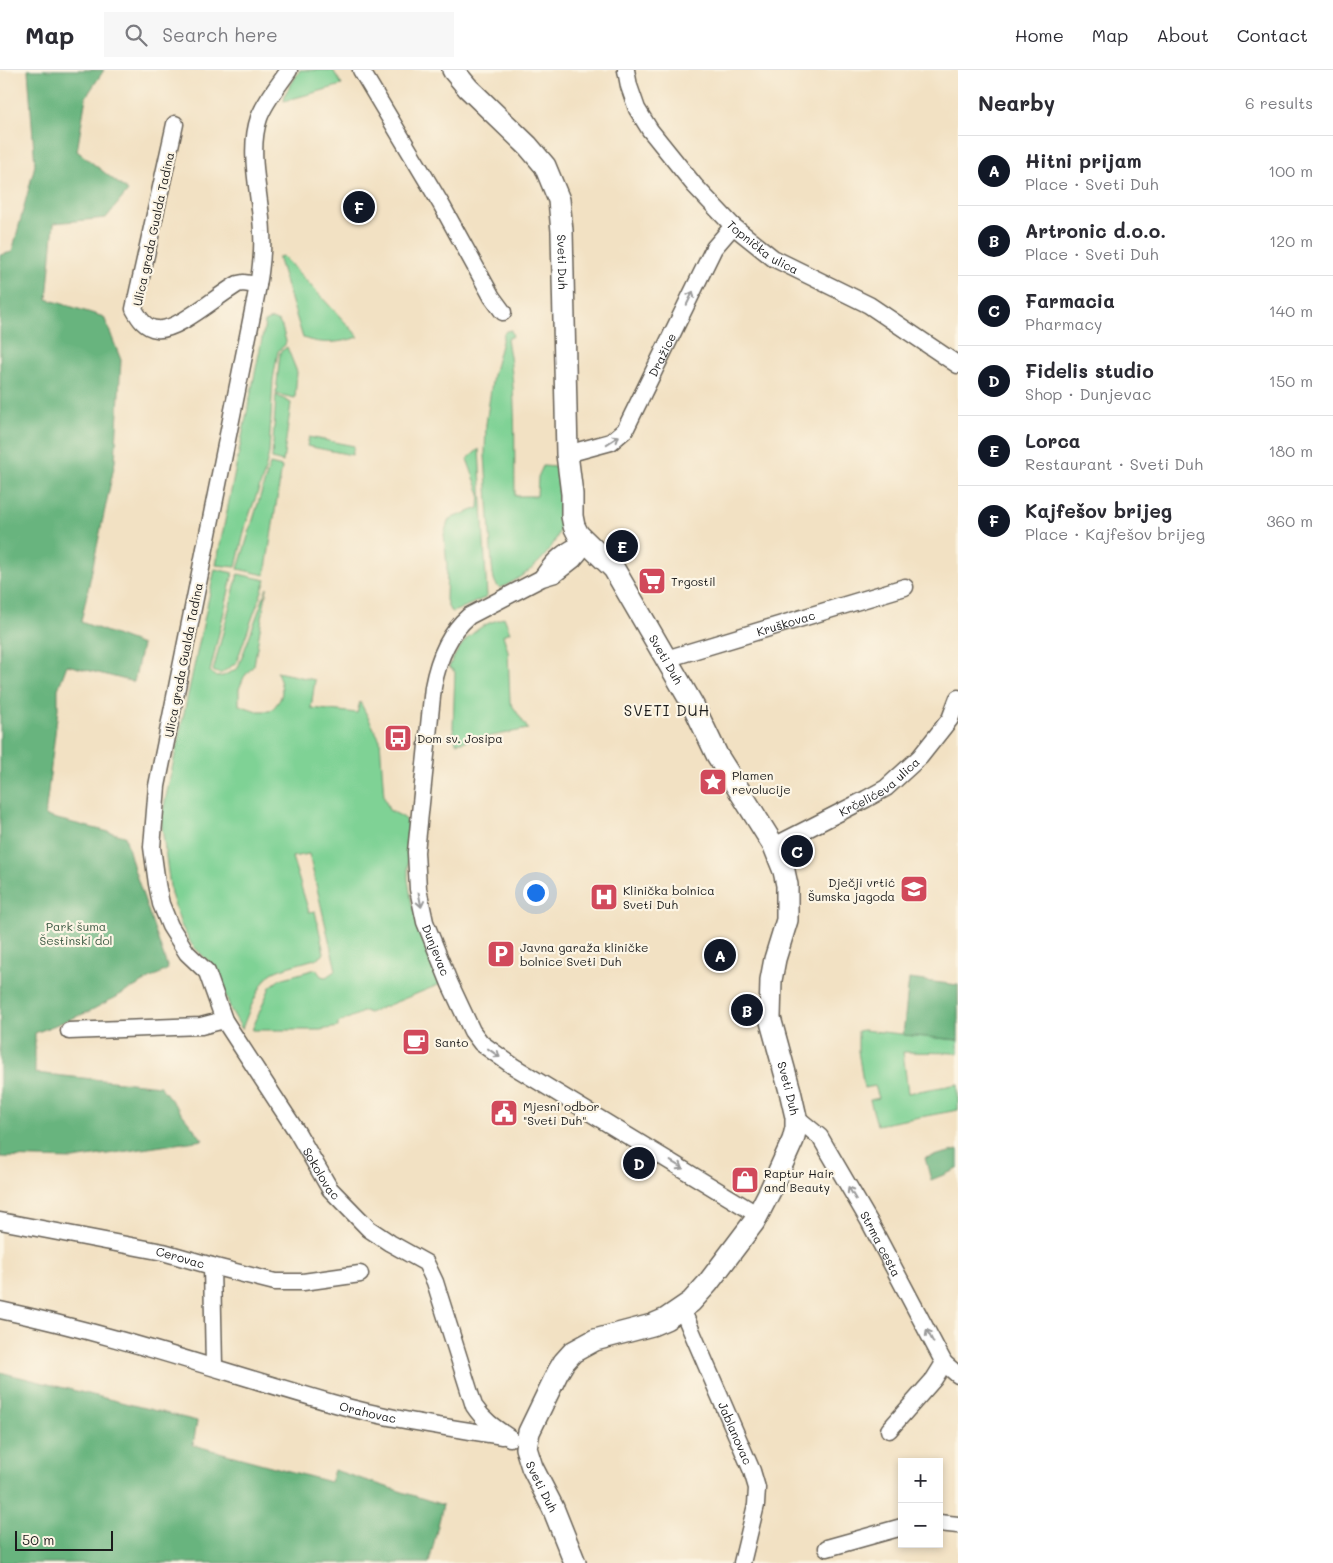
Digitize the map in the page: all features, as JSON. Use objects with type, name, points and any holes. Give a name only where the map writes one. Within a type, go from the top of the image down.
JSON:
[{"type":"main road","name":"Sveti Duh","points":[[453,70],[468,88],[528,146],[545,166],[559,200],[562,231],[567,454],[572,494],[579,504],[584,523],[584,542],[600,554],[614,569],[694,707],[717,755],[774,846],[784,870],[787,885],[787,920],[775,959],[771,980],[770,1018],[796,1116],[796,1128],[793,1140],[758,1215],[708,1283],[682,1308],[666,1319],[652,1325],[595,1340],[574,1352],[564,1362],[558,1372],[529,1432],[518,1438],[553,1508],[575,1563]]},
{"type":"street","name":"Ulica grada Gualda Tadina","points":[[224,1020],[206,972],[187,953],[167,919],[161,904],[152,847],[157,786],[262,259],[262,231],[255,160],[255,138],[259,118],[289,70]]},
{"type":"street","points":[[361,70],[441,204],[492,297],[503,312]]},
{"type":"street","name":"Topnička ulica","points":[[626,70],[637,109],[666,151],[695,186],[733,226],[773,258],[869,305],[958,365]]},
{"type":"street","name":"Ulica grada Gualda Tadina","points":[[175,124],[134,309],[140,319],[157,330],[172,326],[199,311],[238,284],[258,285]]},
{"type":"street","name":"Dražice","points":[[567,454],[611,442],[625,430],[714,248],[733,226]]},
{"type":"street","name":"Dunjevac","points":[[584,542],[573,560],[556,574],[542,578],[469,616],[460,624],[444,650],[433,687],[416,852],[418,889],[424,922],[457,1001],[472,1031],[481,1043],[513,1066],[758,1215]]},
{"type":"street","name":"Kruškovac","points":[[666,659],[905,587]]},
{"type":"street","name":"Krčelićeva ulica","points":[[774,846],[886,788],[920,757],[950,718],[958,698]]},
{"type":"street","points":[[69,1031],[201,1026],[224,1020]]},
{"type":"street","name":"Sokolovac","points":[[224,1020],[297,1132],[330,1189],[369,1229],[426,1263],[435,1282],[474,1406],[480,1416],[490,1425],[518,1438]]},
{"type":"street","name":"Strma cesta","points":[[796,1116],[820,1137],[869,1221],[944,1363],[958,1376]]},
{"type":"street","name":"Cerovac","points":[[0,1221],[163,1252],[275,1282],[303,1282],[360,1274]]},
{"type":"street","points":[[212,1266],[214,1367]]},
{"type":"street","name":"Jablanovac","points":[[682,1308],[752,1471],[757,1488],[756,1505],[742,1563]]},
{"type":"street","name":"Orahovac","points":[[0,1310],[104,1335],[333,1404],[422,1424],[518,1438]]},
{"type":"street","points":[[889,1430],[934,1379],[944,1363]]},
{"type":"street","points":[[943,1523],[958,1525]]},
{"type":"street","points":[[827,1548],[898,1528]]},
{"type":"green space","name":"Park šuma Šestinski dol","points":[[28,70],[104,70],[86,97],[77,151],[128,191],[106,218],[54,223],[47,299],[104,317],[121,360],[115,462],[81,622],[142,645],[134,682],[67,665],[58,689],[58,709],[45,816],[125,836],[134,869],[168,969],[88,1012],[35,1033],[35,1073],[160,1086],[203,1140],[73,1159],[0,1157],[0,255],[12,252],[35,165]]},
{"type":"green space","points":[[300,70],[333,70],[342,85],[284,101],[285,94]]},
{"type":"green space","points":[[283,256],[359,337],[331,342],[317,342],[303,338],[278,257]]},
{"type":"green space","points":[[272,319],[279,322],[286,341],[285,345],[278,351],[273,380],[269,453],[264,475],[246,524],[236,567],[216,565],[265,322]]},
{"type":"green space","points":[[511,330],[513,336],[507,339],[514,397],[515,496],[537,496],[538,477],[543,466],[556,467],[562,496],[563,514],[558,534],[548,552],[534,567],[500,588],[495,581],[492,565],[485,455],[486,424],[493,375],[504,333]]},
{"type":"green space","points":[[287,347],[297,372],[295,398],[276,394],[280,352]]},
{"type":"green space","points":[[276,395],[291,403],[283,462],[272,459]]},
{"type":"green space","points":[[309,437],[354,446],[352,455],[307,446]]},
{"type":"green space","points":[[479,449],[487,597],[453,612],[449,609],[446,600],[447,566],[444,534],[449,519],[479,508],[480,494],[467,459]]},
{"type":"green space","points":[[270,464],[282,467],[265,575],[238,569]]},
{"type":"green space","points":[[215,569],[233,573],[210,672],[216,677],[223,676],[238,668],[267,588],[254,665],[244,677],[239,689],[239,705],[257,711],[270,711],[281,698],[282,693],[277,672],[315,680],[311,708],[357,713],[360,702],[380,740],[384,797],[389,810],[403,817],[408,824],[408,879],[412,905],[443,983],[369,1013],[365,1011],[338,1023],[338,1027],[320,1030],[252,1030],[270,987],[280,979],[316,969],[321,976],[326,977],[336,970],[309,854],[292,857],[309,912],[315,911],[324,953],[318,958],[272,973],[263,983],[242,1029],[231,1010],[213,966],[192,945],[181,925],[171,894],[161,820]]},
{"type":"green space","points":[[238,574],[266,580],[236,663],[220,674],[213,671]]},
{"type":"green space","points":[[504,617],[510,632],[503,635],[508,651],[510,702],[528,729],[456,743],[453,728],[455,672],[449,667],[455,654],[468,637],[479,628]]},
{"type":"green space","points":[[909,979],[958,985],[958,1040],[903,1035]]},
{"type":"green space","points":[[858,1031],[958,1040],[958,1053],[903,1052],[908,1093],[958,1084],[958,1110],[877,1125],[870,1100],[879,1098],[875,1086],[864,1088],[858,1051]]},
{"type":"green space","points":[[958,1150],[958,1169],[931,1180],[925,1158]]},
{"type":"green space","points":[[0,1372],[197,1421],[193,1445],[330,1482],[334,1470],[443,1505],[429,1563],[0,1563]]},
{"type":"place","name":"Kajfešov brijeg","points":[[359,207]]},
{"type":"place","name":"Lorca","points":[[622,546]]},
{"type":"place","name":"Trgostil","points":[[652,581]]},
{"type":"place","name":"Dom sv. Josipa","points":[[398,738]]},
{"type":"place","name":"Plamen revolucije","points":[[713,782]]},
{"type":"place","name":"Farmacia","points":[[797,851]]},
{"type":"place","name":"Dječji vrtić Šumska jagoda","points":[[914,889]]},
{"type":"place","name":"Klinička bolnica Sveti Duh","points":[[604,897]]},
{"type":"place","name":"Javna garaža kliničke bolnice Sveti Duh","points":[[501,954]]},
{"type":"place","name":"Hitni prijam","points":[[720,955]]},
{"type":"place","name":"Artronic d.o.o.","points":[[747,1010]]},
{"type":"place","name":"Santo","points":[[416,1042]]},
{"type":"place","name":"Mjesni odbor \"Sveti Duh\"","points":[[504,1113]]},
{"type":"place","name":"Fidelis studio","points":[[639,1163]]},
{"type":"place","name":"Raptur Hair and Beauty","points":[[745,1180]]},
{"type":"district","name":"SVETI DUH","points":[[667,710]]}]
